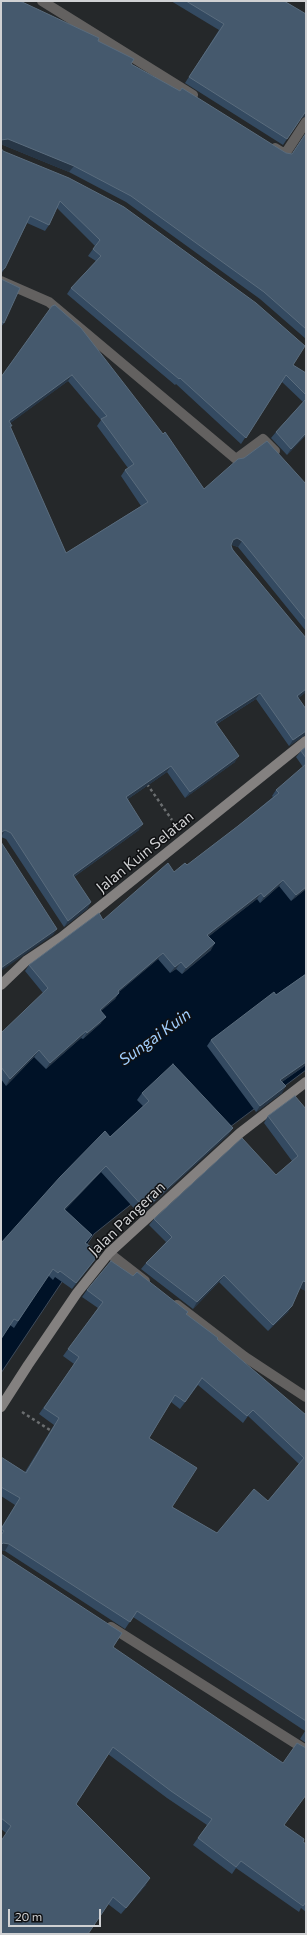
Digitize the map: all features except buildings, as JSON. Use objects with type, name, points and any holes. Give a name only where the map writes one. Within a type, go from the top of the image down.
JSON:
[{"type":"street","points":[[42,1],[199,99]]},
{"type":"street","points":[[267,143],[286,154],[306,122]]},
{"type":"street","points":[[1,281],[49,302],[236,459],[263,439],[279,456]]},
{"type":"street","name":"Jalan Kuin Selatan","points":[[1,985],[60,934],[185,839],[306,741]]},
{"type":"street","name":"Jalan Pangeran","points":[[3,1404],[77,1293],[109,1253],[240,1133],[306,1082]]},
{"type":"street","points":[[109,1253],[153,1287]]},
{"type":"street","points":[[166,1297],[245,1357],[306,1397]]},
{"type":"street","points":[[103,1622],[306,1750]]},
{"type":"path","points":[[145,781],[185,839]]},
{"type":"path","points":[[3,1404],[58,1434]]},
{"type":"water","name":"Sungai Kuin","points":[[306,772],[306,1070],[194,1154],[94,1234],[1,1373],[1,1038]]}]
